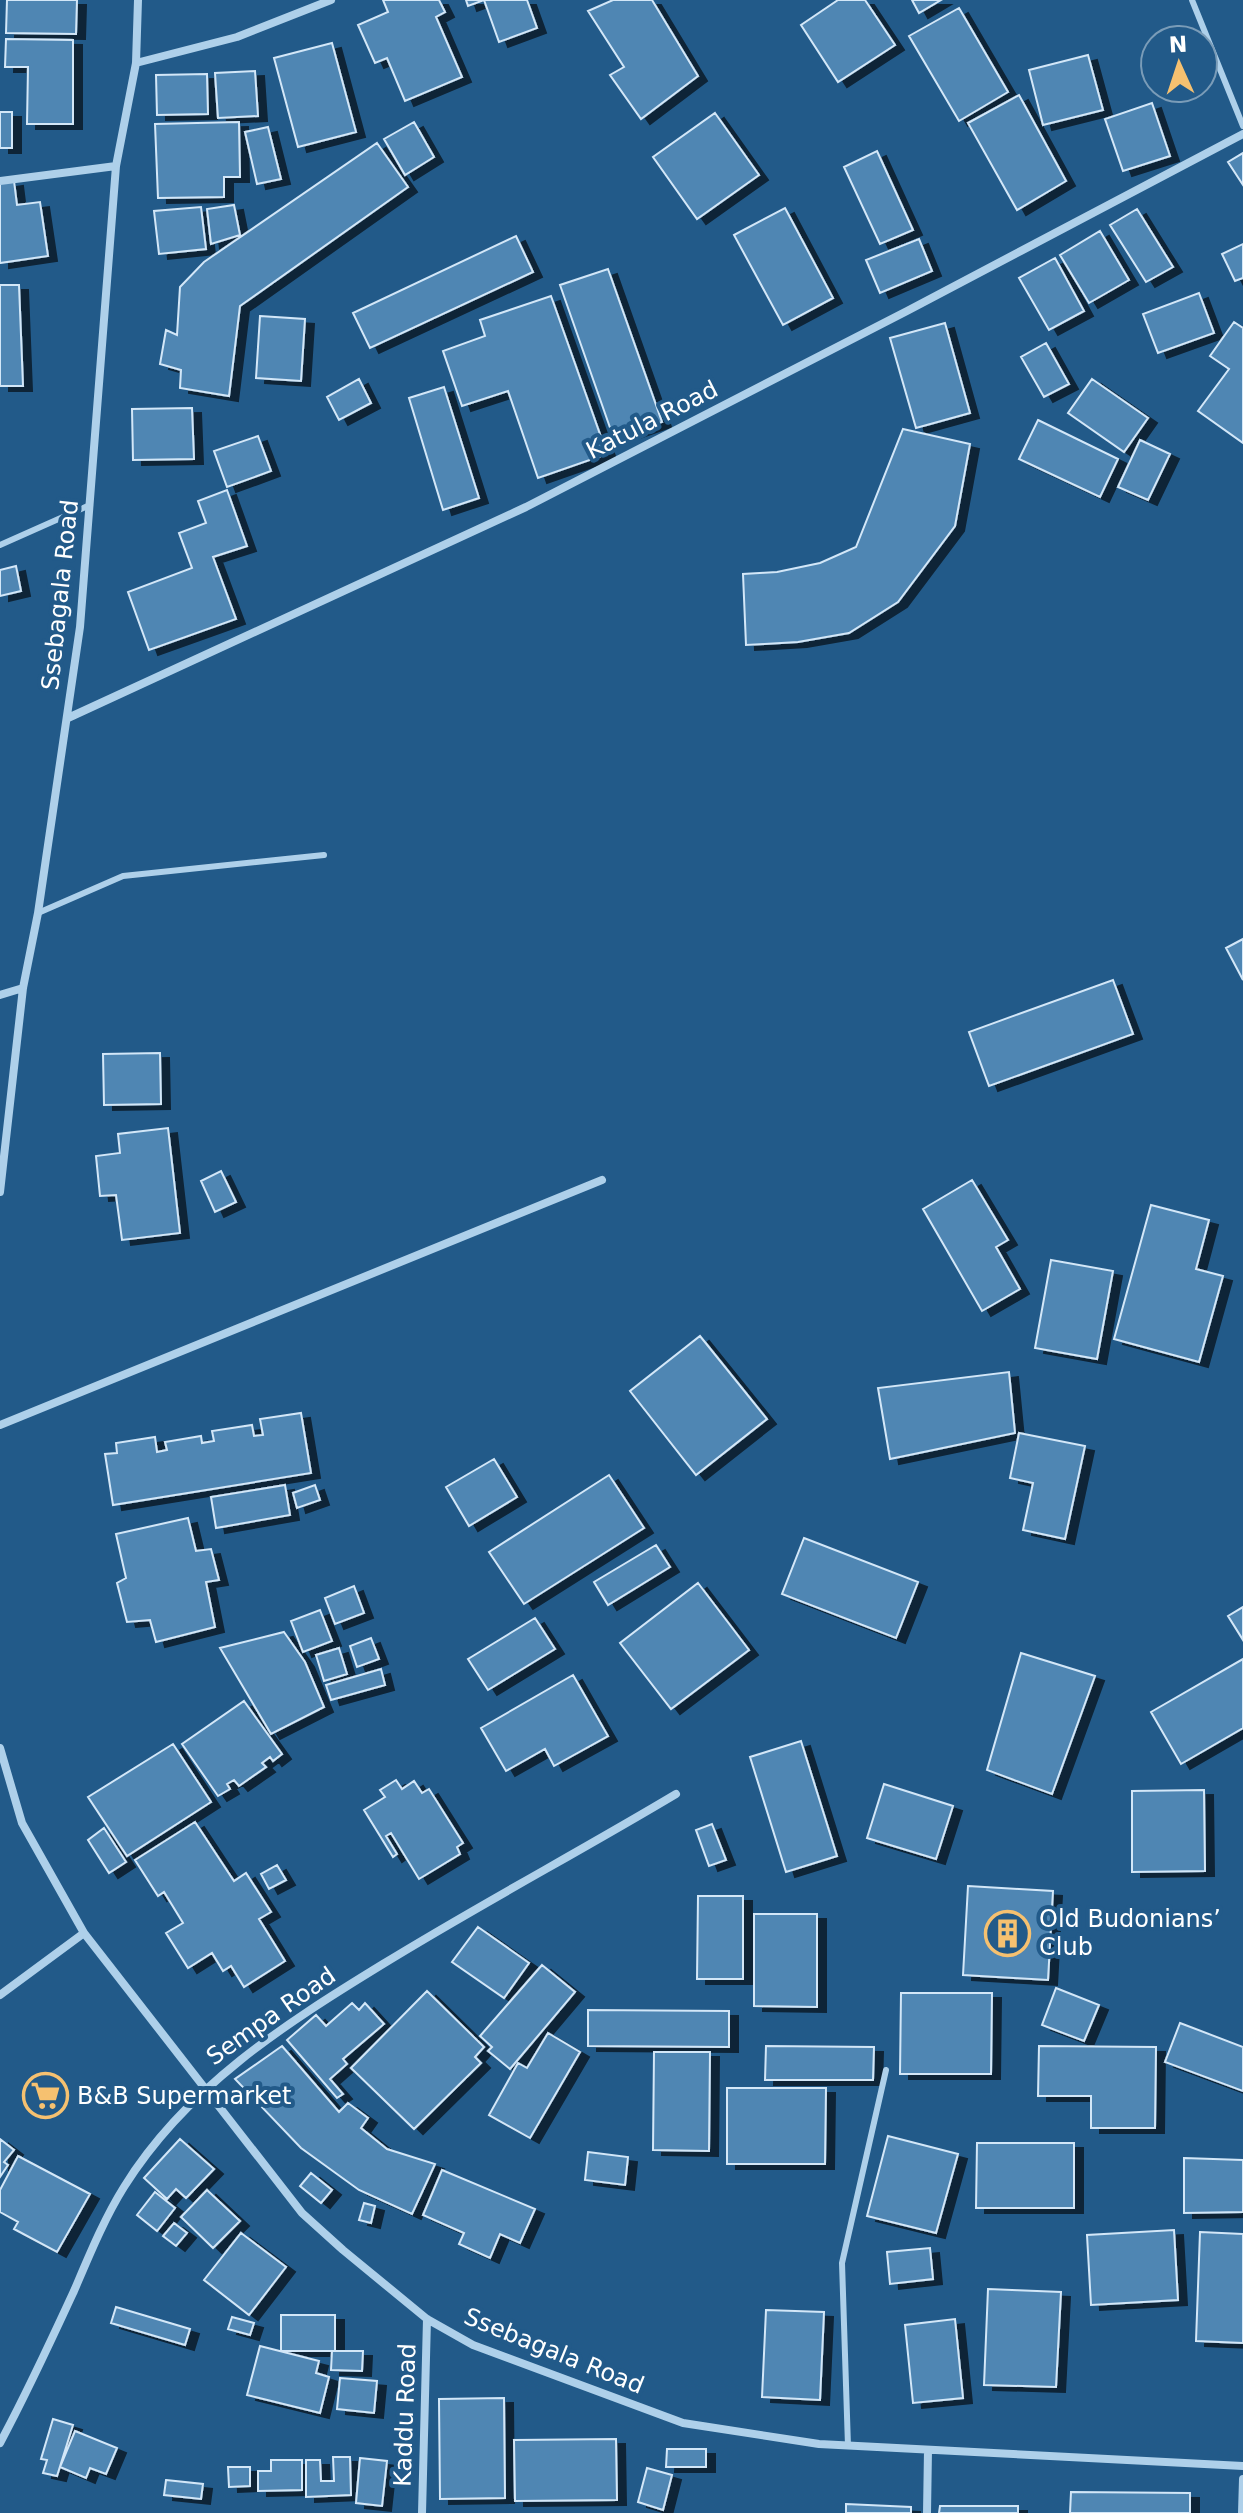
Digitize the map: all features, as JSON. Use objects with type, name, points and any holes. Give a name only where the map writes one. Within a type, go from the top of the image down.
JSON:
[{"type":"street","name":"Ssebagala Road","points":[[0,1192],[23,988],[38,913],[80,627],[116,166],[136,63],[138,0]]},
{"type":"street","points":[[136,63],[237,37],[331,0]]},
{"type":"street","name":"Katula Road","points":[[68,718],[526,507],[1243,134]]},
{"type":"street","points":[[0,181],[116,166]]},
{"type":"street","points":[[0,995],[23,988]]},
{"type":"street","points":[[0,1425],[602,1180]]},
{"type":"street","name":"Ssebagala Road","points":[[0,1748],[22,1823],[84,1933],[302,2213],[427,2319],[473,2345],[683,2423],[848,2446],[1243,2466]]},
{"type":"street","name":"Sempa Road","points":[[0,2443],[31,2387],[123,2188],[149,2152],[206,2087],[273,2034],[333,1995],[483,1903],[676,1794]]},
{"type":"street","points":[[0,1995],[84,1933]]},
{"type":"street","name":"Kaddu Road","points":[[422,2513],[427,2319]]},
{"type":"street","points":[[927,2513],[928,2450]]},
{"type":"street","points":[[1242,2513],[1243,2479]]},
{"type":"lane","points":[[1192,0],[1243,126]]},
{"type":"lane","points":[[0,545],[90,505]]},
{"type":"lane","points":[[38,913],[123,876],[324,855]]},
{"type":"lane","points":[[848,2446],[842,2263],[886,2070]]},
{"type":"building","points":[[7,0],[77,0],[76,34],[6,33]]},
{"type":"building","points":[[383,0],[439,0],[445,12],[436,17],[462,77],[405,101],[387,58],[375,63],[358,25],[388,12]]},
{"type":"building","points":[[466,0],[484,0],[468,6]]},
{"type":"building","points":[[484,0],[527,0],[537,28],[499,42]]},
{"type":"building","points":[[613,0],[652,0],[698,76],[641,119],[610,75],[624,67],[588,11]]},
{"type":"building","points":[[838,0],[865,0],[895,45],[838,82],[801,25]]},
{"type":"building","points":[[912,0],[941,0],[919,13]]},
{"type":"building","points":[[959,8],[1008,92],[959,121],[909,36]]},
{"type":"building","points":[[6,39],[73,40],[73,124],[27,124],[28,67],[5,67]]},
{"type":"building","points":[[332,43],[356,132],[298,147],[274,58]]},
{"type":"building","points":[[1088,55],[1103,110],[1043,125],[1029,70]]},
{"type":"building","points":[[255,71],[258,116],[218,118],[215,73]]},
{"type":"building","points":[[207,74],[208,114],[157,115],[156,75]]},
{"type":"building","points":[[1019,95],[1066,181],[1017,210],[968,123]]},
{"type":"building","points":[[1152,104],[1170,156],[1123,171],[1105,119]]},
{"type":"building","points":[[0,112],[12,112],[12,148],[0,148]]},
{"type":"building","points":[[715,113],[759,175],[697,219],[653,157]]},
{"type":"building","points":[[239,122],[240,177],[224,177],[224,197],[158,198],[155,124]]},
{"type":"building","points":[[414,122],[434,157],[405,175],[384,139]]},
{"type":"building","points":[[268,127],[281,179],[257,184],[245,132]]},
{"type":"building","points":[[377,143],[408,187],[240,306],[229,396],[180,388],[181,370],[160,364],[166,330],[177,335],[180,287],[204,262]]},
{"type":"building","points":[[877,151],[913,230],[880,244],[844,167]]},
{"type":"building","points":[[1243,153],[1243,185],[1228,162]]},
{"type":"building","points":[[14,181],[17,205],[40,202],[48,256],[0,263],[0,183]]},
{"type":"building","points":[[234,205],[240,235],[211,244],[207,209]]},
{"type":"building","points":[[201,207],[206,249],[159,254],[154,211]]},
{"type":"building","points":[[785,208],[833,298],[783,325],[734,235]]},
{"type":"building","points":[[1137,209],[1173,267],[1146,282],[1110,225]]},
{"type":"building","points":[[1100,231],[1129,280],[1089,303],[1060,255]]},
{"type":"building","points":[[516,236],[533,272],[370,348],[353,313]]},
{"type":"building","points":[[919,239],[932,271],[880,293],[866,260]]},
{"type":"building","points":[[1243,244],[1243,278],[1235,281],[1222,254]]},
{"type":"building","points":[[1055,258],[1084,311],[1049,330],[1019,278]]},
{"type":"building","points":[[608,269],[662,422],[614,439],[560,285]]},
{"type":"building","points":[[0,285],[19,285],[23,386],[0,386]]},
{"type":"building","points":[[1199,293],[1214,333],[1158,353],[1143,314]]},
{"type":"building","points":[[551,296],[607,454],[538,478],[508,391],[462,406],[443,351],[485,336],[480,320]]},
{"type":"building","points":[[260,316],[305,319],[301,381],[256,378]]},
{"type":"building","points":[[1234,322],[1243,328],[1243,443],[1198,411],[1229,369],[1210,356]]},
{"type":"building","points":[[945,323],[970,413],[916,428],[890,338]]},
{"type":"building","points":[[1046,343],[1069,384],[1044,397],[1021,357]]},
{"type":"building","points":[[359,379],[371,403],[339,420],[327,397]]},
{"type":"building","points":[[1092,379],[1148,418],[1124,452],[1068,413]]},
{"type":"building","points":[[444,387],[479,498],[443,510],[409,398]]},
{"type":"building","points":[[192,408],[194,459],[133,460],[132,409]]},
{"type":"building","points":[[1038,420],[1118,459],[1100,497],[1019,459]]},
{"type":"building","points":[[903,429],[970,444],[955,526],[898,602],[849,633],[798,642],[746,645],[743,574],[777,572],[820,563],[856,547]]},
{"type":"building","points":[[258,436],[271,471],[227,487],[214,451]]},
{"type":"building","points":[[1140,440],[1170,454],[1148,500],[1118,487]]},
{"type":"building","points":[[227,490],[247,546],[213,557],[236,619],[149,650],[128,592],[192,568],[179,533],[206,523],[198,501]]},
{"type":"building","points":[[16,566],[21,591],[0,596],[0,570]]},
{"type":"building","points":[[1243,939],[1243,980],[1226,948]]},
{"type":"building","points":[[1113,980],[1133,1034],[989,1086],[969,1032]]},
{"type":"building","points":[[160,1053],[161,1104],[104,1105],[103,1054]]},
{"type":"building","points":[[168,1128],[180,1233],[122,1240],[116,1195],[100,1196],[96,1156],[120,1153],[118,1134]]},
{"type":"building","points":[[221,1171],[236,1202],[215,1212],[201,1181]]},
{"type":"building","points":[[972,1180],[1008,1240],[996,1247],[1020,1289],[982,1311],[923,1209]]},
{"type":"building","points":[[1151,1205],[1209,1220],[1196,1269],[1223,1276],[1199,1362],[1114,1339]]},
{"type":"building","points":[[1051,1260],[1113,1271],[1097,1359],[1035,1348]]},
{"type":"building","points":[[700,1336],[767,1419],[696,1475],[630,1391]]},
{"type":"building","points":[[1009,1372],[1015,1433],[890,1459],[878,1388]]},
{"type":"building","points":[[301,1413],[311,1473],[113,1505],[105,1454],[117,1453],[116,1443],[155,1437],[157,1452],[167,1450],[165,1442],[201,1436],[202,1443],[214,1441],[212,1431],[252,1425],[254,1436],[263,1435],[260,1419]]},
{"type":"building","points":[[1019,1433],[1085,1446],[1065,1539],[1023,1530],[1033,1483],[1010,1478]]},
{"type":"building","points":[[494,1459],[517,1497],[469,1526],[446,1487]]},
{"type":"building","points":[[609,1475],[644,1528],[524,1604],[489,1552]]},
{"type":"building","points":[[285,1485],[290,1515],[216,1528],[211,1497]]},
{"type":"building","points":[[315,1485],[320,1500],[297,1508],[293,1493]]},
{"type":"building","points":[[188,1518],[196,1551],[211,1549],[219,1580],[206,1582],[215,1627],[156,1642],[150,1620],[127,1622],[117,1583],[126,1578],[116,1534]]},
{"type":"building","points":[[804,1538],[918,1582],[896,1638],[782,1594]]},
{"type":"building","points":[[656,1545],[670,1567],[608,1605],[594,1582]]},
{"type":"building","points":[[698,1583],[749,1650],[671,1709],[620,1643]]},
{"type":"building","points":[[354,1586],[364,1613],[335,1624],[325,1598]]},
{"type":"building","points":[[1243,1607],[1243,1640],[1228,1616]]},
{"type":"building","points":[[320,1610],[332,1641],[303,1652],[291,1621]]},
{"type":"building","points":[[535,1618],[555,1649],[488,1690],[468,1659]]},
{"type":"building","points":[[284,1632],[305,1662],[324,1707],[271,1734],[220,1648]]},
{"type":"building","points":[[371,1638],[379,1659],[357,1667],[350,1646]]},
{"type":"building","points":[[339,1648],[347,1674],[324,1681],[316,1655]]},
{"type":"building","points":[[1021,1653],[1095,1676],[1052,1794],[987,1770]]},
{"type":"building","points":[[1243,1659],[1243,1728],[1181,1764],[1151,1712]]},
{"type":"building","points":[[381,1669],[385,1685],[331,1700],[326,1685]]},
{"type":"building","points":[[573,1675],[608,1736],[554,1766],[545,1749],[506,1771],[481,1728]]},
{"type":"building","points":[[244,1701],[282,1754],[273,1761],[270,1757],[262,1763],[266,1767],[239,1786],[234,1780],[227,1784],[230,1789],[218,1796],[182,1744]]},
{"type":"building","points":[[801,1741],[837,1856],[786,1872],[750,1757]]},
{"type":"building","points":[[173,1744],[211,1802],[127,1856],[88,1797]]},
{"type":"building","points":[[396,1780],[402,1789],[414,1781],[422,1793],[429,1789],[463,1843],[457,1847],[460,1854],[419,1879],[391,1833],[386,1836],[397,1854],[393,1857],[364,1810],[385,1797],[380,1790]]},
{"type":"building","points":[[884,1784],[953,1806],[936,1859],[867,1838]]},
{"type":"building","points":[[1204,1790],[1205,1871],[1132,1872],[1132,1791]]},
{"type":"building","points":[[195,1822],[234,1881],[246,1873],[271,1912],[259,1919],[285,1961],[244,1987],[231,1966],[223,1971],[212,1953],[188,1968],[166,1933],[183,1923],[164,1892],[158,1896],[135,1860]]},
{"type":"building","points":[[712,1824],[726,1860],[709,1866],[696,1830]]},
{"type":"building","points":[[104,1828],[126,1862],[109,1873],[88,1840]]},
{"type":"building","points":[[277,1865],[286,1880],[269,1889],[261,1874]]},
{"type":"building","name":"Old Budonians’ Club","points":[[968,1886],[1053,1891],[1048,1980],[963,1975]]},
{"type":"building","points":[[698,1896],[743,1896],[743,1979],[697,1979]]},
{"type":"building","points":[[754,1914],[817,1914],[817,2007],[754,2006]]},
{"type":"building","points":[[478,1927],[529,1963],[504,1998],[452,1962]]},
{"type":"building","points":[[542,1965],[575,1992],[510,2069],[488,2051],[492,2047],[480,2036]]},
{"type":"building","points":[[1056,1988],[1099,2005],[1084,2041],[1042,2025]]},
{"type":"building","points":[[427,1991],[484,2047],[475,2057],[481,2063],[414,2129],[351,2068]]},
{"type":"building","points":[[901,1993],[992,1993],[991,2074],[900,2074]]},
{"type":"building","points":[[352,2003],[359,2010],[365,2003],[384,2024],[343,2059],[347,2064],[330,2079],[343,2094],[337,2098],[287,2040],[316,2015],[326,2026]]},
{"type":"building","points":[[588,2010],[729,2011],[729,2047],[588,2046]]},
{"type":"building","points":[[1180,2023],[1243,2047],[1243,2091],[1165,2062]]},
{"type":"building","points":[[548,2033],[580,2052],[530,2138],[489,2115],[518,2063],[527,2068]]},
{"type":"building","points":[[282,2046],[339,2112],[348,2103],[368,2118],[361,2128],[387,2149],[435,2164],[412,2214],[359,2190],[301,2148],[235,2079]]},
{"type":"building","points":[[766,2046],[874,2047],[873,2080],[765,2080]]},
{"type":"building","points":[[1039,2046],[1156,2047],[1155,2128],[1091,2128],[1091,2096],[1038,2096]]},
{"type":"building","points":[[654,2052],[710,2052],[709,2151],[653,2150]]},
{"type":"building","points":[[727,2088],[826,2088],[825,2164],[727,2164]]},
{"type":"building","points":[[888,2136],[958,2154],[936,2233],[867,2216]]},
{"type":"building","points":[[0,2139],[14,2150],[4,2162],[8,2165],[0,2177]]},
{"type":"building","points":[[180,2139],[214,2169],[186,2198],[176,2189],[167,2199],[144,2178]]},
{"type":"building","points":[[977,2143],[1074,2143],[1074,2208],[976,2208]]},
{"type":"building","points":[[588,2152],[628,2157],[625,2185],[585,2180]]},
{"type":"building","points":[[18,2156],[90,2194],[57,2252],[14,2229],[18,2222],[0,2212],[0,2190]]},
{"type":"building","points":[[1184,2158],[1243,2160],[1243,2212],[1184,2213]]},
{"type":"building","points":[[442,2170],[535,2209],[520,2243],[500,2234],[490,2258],[459,2244],[464,2233],[423,2215]]},
{"type":"building","points":[[311,2173],[332,2190],[321,2203],[300,2186]]},
{"type":"building","points":[[207,2190],[240,2221],[213,2248],[181,2217]]},
{"type":"building","points":[[155,2192],[175,2208],[157,2231],[137,2215]]},
{"type":"building","points":[[364,2203],[375,2206],[371,2223],[359,2220]]},
{"type":"building","points":[[174,2223],[187,2233],[176,2246],[163,2236]]},
{"type":"building","points":[[1174,2230],[1178,2300],[1091,2305],[1087,2235]]},
{"type":"building","points":[[1200,2232],[1243,2234],[1243,2343],[1196,2341]]},
{"type":"building","points":[[241,2233],[286,2267],[249,2315],[204,2280]]},
{"type":"building","points":[[930,2248],[933,2279],[890,2284],[887,2252]]},
{"type":"building","points":[[988,2289],[1061,2292],[1056,2387],[984,2385]]},
{"type":"building","points":[[116,2307],[190,2329],[185,2345],[111,2323]]},
{"type":"building","points":[[766,2310],[824,2312],[820,2400],[762,2397]]},
{"type":"building","points":[[281,2315],[335,2315],[335,2351],[281,2351]]},
{"type":"building","points":[[232,2317],[254,2323],[250,2335],[228,2329]]},
{"type":"building","points":[[955,2319],[963,2398],[913,2403],[905,2325]]},
{"type":"building","points":[[260,2346],[319,2361],[316,2373],[329,2377],[320,2413],[247,2395]]},
{"type":"building","points":[[332,2351],[363,2351],[362,2371],[331,2370]]},
{"type":"building","points":[[340,2378],[377,2381],[374,2413],[337,2409]]},
{"type":"building","points":[[504,2398],[505,2498],[440,2499],[439,2399]]},
{"type":"building","points":[[53,2419],[73,2425],[57,2476],[43,2473],[47,2460],[41,2459]]},
{"type":"building","points":[[75,2431],[117,2448],[106,2474],[90,2468],[86,2478],[60,2467]]},
{"type":"building","points":[[616,2439],[617,2500],[515,2501],[514,2440]]},
{"type":"building","points":[[667,2449],[706,2449],[706,2467],[666,2467]]},
{"type":"building","points":[[333,2457],[350,2457],[351,2495],[306,2497],[306,2460],[320,2460],[321,2481],[334,2481]]},
{"type":"building","points":[[360,2458],[387,2461],[382,2506],[356,2503]]},
{"type":"building","points":[[271,2460],[302,2460],[302,2490],[258,2491],[258,2471],[271,2471]]},
{"type":"building","points":[[228,2467],[250,2467],[250,2486],[229,2487]]},
{"type":"building","points":[[647,2468],[672,2475],[663,2510],[638,2502]]},
{"type":"building","points":[[166,2480],[203,2484],[201,2499],[164,2495]]},
{"type":"building","points":[[1071,2492],[1190,2493],[1190,2513],[1070,2513]]},
{"type":"building","points":[[846,2504],[911,2507],[911,2513],[846,2513]]},
{"type":"building","points":[[940,2506],[1018,2506],[1018,2513],[939,2513]]},
{"type":"place","name":"Old Budonians’ Club","points":[[1008,1933]]},
{"type":"place","name":"B&B Supermarket","points":[[46,2096]]}]
